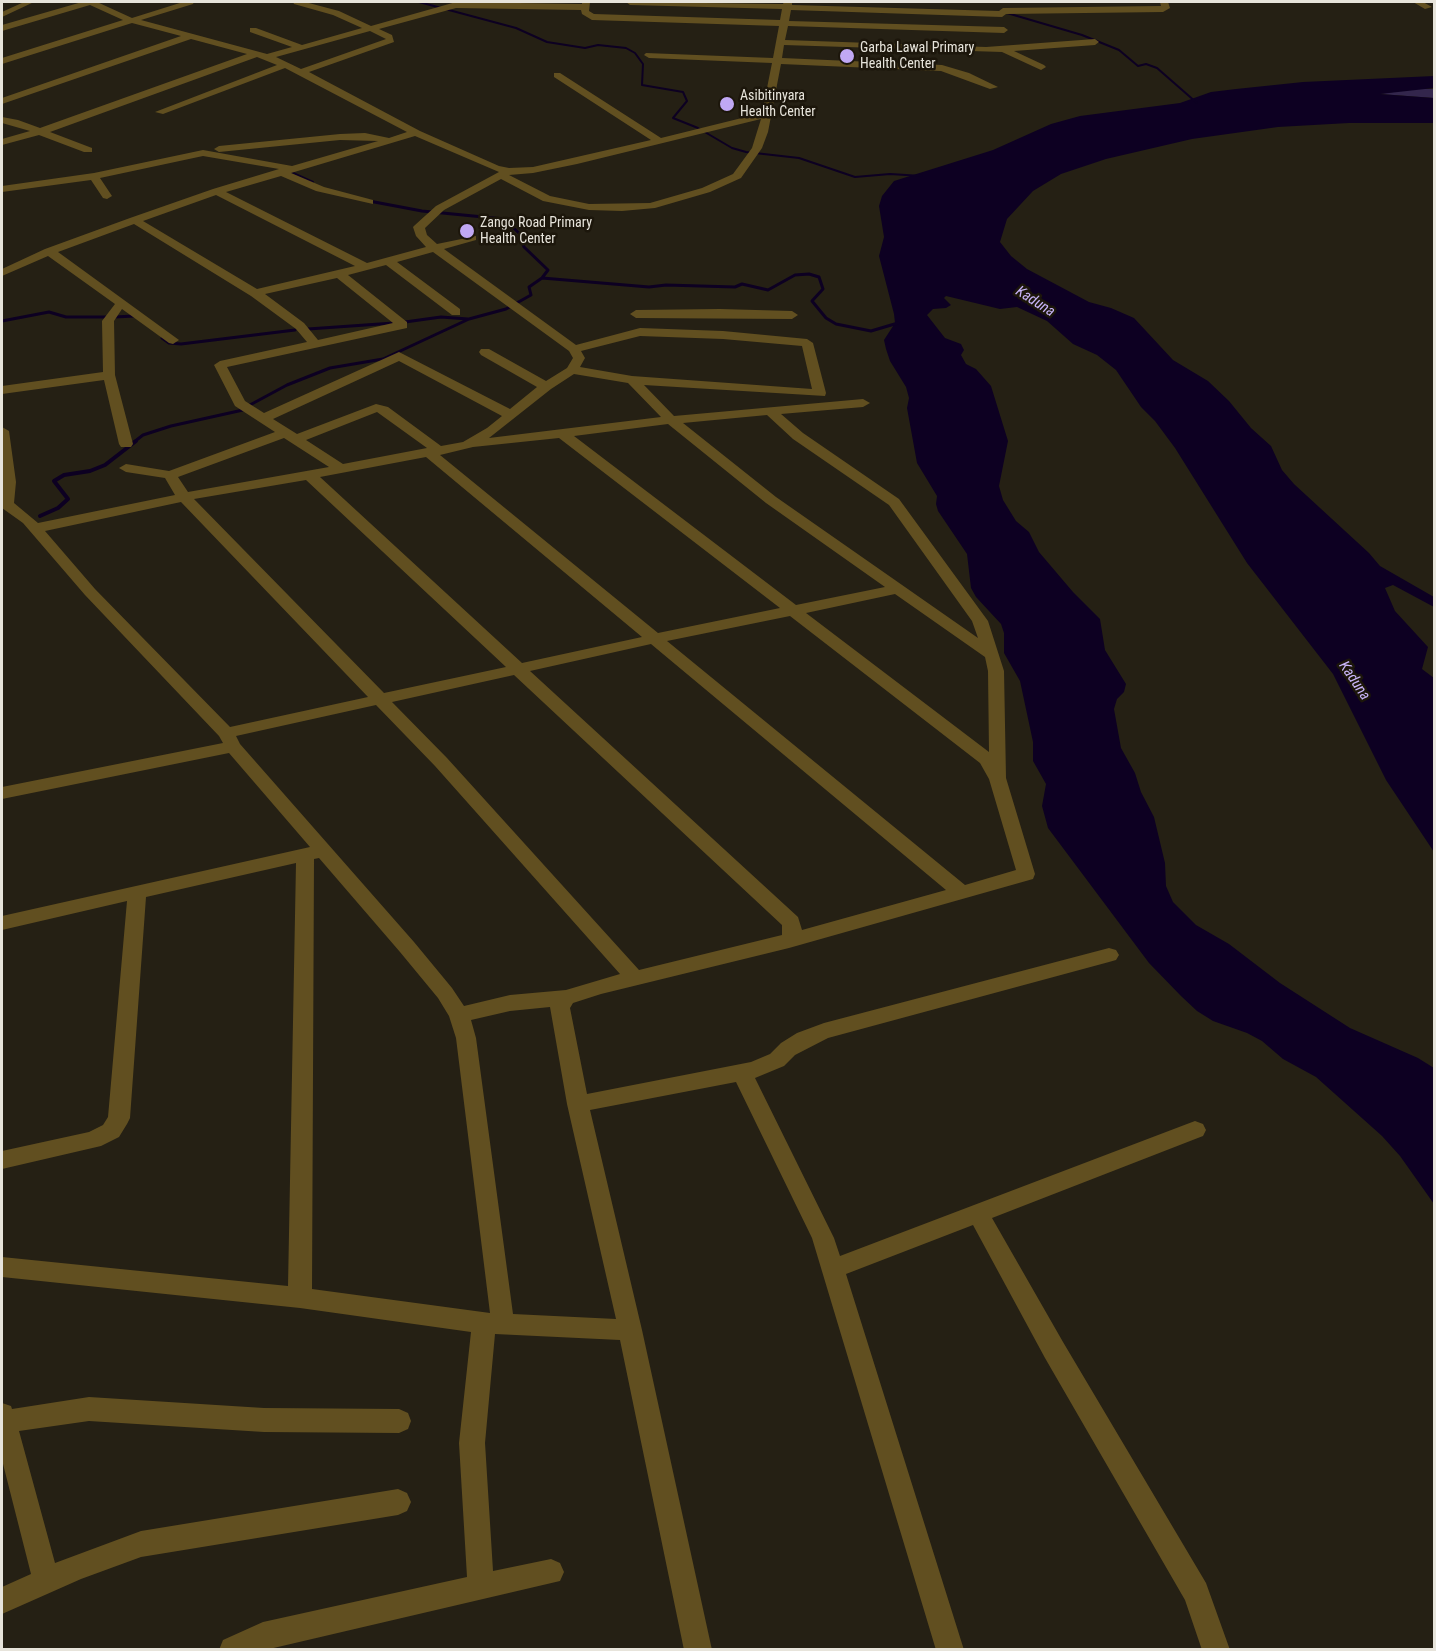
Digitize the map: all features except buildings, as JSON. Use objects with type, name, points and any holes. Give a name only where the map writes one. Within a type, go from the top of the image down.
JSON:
[{"type":"street","points":[[2,15],[30,2]]},
{"type":"street","points":[[2,28],[90,2],[130,20],[262,55],[301,72],[416,133],[496,168],[547,199],[589,207],[651,206],[706,190],[737,176],[754,152],[765,115],[787,4]]},
{"type":"street","points":[[2,61],[187,2]]},
{"type":"street","points":[[297,2],[336,12],[391,40],[301,72]]},
{"type":"street","points":[[630,2],[1002,9],[1163,9],[1166,8],[1164,2]]},
{"type":"street","points":[[1417,2],[1428,7]]},
{"type":"street","points":[[2,142],[40,132],[262,55],[300,48],[456,5],[585,4],[587,15],[592,17],[1004,30]]},
{"type":"street","points":[[1002,9],[1006,45],[1002,48]]},
{"type":"street","points":[[253,30],[300,48]]},
{"type":"street","points":[[2,101],[188,37]]},
{"type":"street","points":[[780,42],[987,50],[1095,42]]},
{"type":"street","points":[[1002,48],[1041,67]]},
{"type":"street","points":[[650,55],[942,68],[966,75],[993,87]]},
{"type":"street","points":[[160,112],[285,65]]},
{"type":"street","points":[[556,75],[659,141]]},
{"type":"street","points":[[467,445],[492,431],[546,386],[572,370],[579,358],[574,349],[422,237],[419,227],[436,211],[505,173],[533,170],[765,115]]},
{"type":"street","points":[[2,120],[88,150]]},
{"type":"street","points":[[2,273],[49,251],[217,191],[416,133]]},
{"type":"street","points":[[2,189],[94,176],[220,148],[365,136],[396,139],[422,145],[483,175]]},
{"type":"street","points":[[203,153],[293,169]]},
{"type":"street","points":[[281,172],[320,189],[369,202]]},
{"type":"street","points":[[94,176],[107,196]]},
{"type":"street","points":[[217,191],[364,266]]},
{"type":"street","points":[[134,220],[255,293],[300,326],[315,344]]},
{"type":"street","points":[[255,293],[339,274],[471,238]]},
{"type":"street","points":[[49,251],[173,340]]},
{"type":"street","points":[[387,260],[456,312]]},
{"type":"street","points":[[339,274],[403,325],[220,365],[240,403],[342,469]]},
{"type":"street","points":[[122,303],[108,321],[109,375],[126,444]]},
{"type":"street","points":[[640,332],[635,310],[792,315]]},
{"type":"street","points":[[572,370],[632,380],[820,393],[807,343],[723,335],[640,332],[574,349]]},
{"type":"street","points":[[485,352],[546,386]]},
{"type":"street","points":[[262,419],[399,356],[511,415]]},
{"type":"street","points":[[2,390],[109,375]]},
{"type":"street","points":[[632,380],[671,420],[771,500],[992,655]]},
{"type":"street","points":[[36,528],[184,497],[309,476],[467,445],[564,435],[671,420],[863,403]]},
{"type":"street","points":[[126,468],[170,475],[376,408],[383,410],[654,639],[961,892]]},
{"type":"street","points":[[769,410],[798,436],[894,502],[980,621],[996,670],[998,779]]},
{"type":"street","points":[[2,431],[9,482],[4,504],[36,528],[90,592],[229,740],[314,852],[445,993],[459,1015],[466,1038],[493,1324],[472,1443],[481,1586]]},
{"type":"street","points":[[459,1015],[510,1003],[566,998],[635,978],[789,941],[1026,874],[998,779],[987,759],[564,435]]},
{"type":"street","points":[[170,475],[184,497],[441,762],[635,978]]},
{"type":"street","points":[[309,476],[791,922],[793,934],[789,941]]},
{"type":"street","points":[[2,794],[229,740],[380,699],[898,589]]},
{"type":"street","points":[[2,923],[314,852]]},
{"type":"street","points":[[300,1298],[314,852]]},
{"type":"street","points":[[2,1160],[93,1140],[111,1131],[119,1118],[137,892]]},
{"type":"street","points":[[578,1104],[756,1070],[777,1060],[788,1049],[804,1039],[824,1031],[1109,955]]},
{"type":"street","points":[[566,998],[560,1007],[578,1104],[630,1330],[698,1650]]},
{"type":"street","points":[[742,1073],[823,1238],[950,1650]]},
{"type":"street","points":[[833,1269],[1195,1130]]},
{"type":"street","points":[[978,1213],[1054,1350],[1196,1593],[1216,1650]]},
{"type":"street","points":[[2,1267],[300,1298],[493,1324],[630,1330]]},
{"type":"street","points":[[46,1581],[2,1418],[89,1409],[264,1420],[399,1421]]},
{"type":"street","points":[[2,1601],[46,1581],[141,1544],[398,1502]]},
{"type":"street","points":[[233,1650],[263,1636],[551,1572]]},
{"type":"shaded area","points":[[1412,89],[1434,89],[1434,98],[1380,94]]},
{"type":"water","name":"Kaduna","points":[[1434,76],[1434,88],[1380,94],[1434,98],[1434,123],[1349,123],[1278,127],[1192,139],[1106,159],[1061,174],[1033,191],[1007,219],[1000,242],[1011,256],[1027,269],[1089,302],[1134,318],[1173,360],[1208,381],[1229,401],[1251,428],[1271,446],[1282,470],[1294,484],[1369,553],[1380,566],[1434,597],[1434,607],[1393,585],[1385,588],[1395,611],[1428,647],[1422,669],[1434,678],[1434,852],[1386,780],[1333,674],[1247,563],[1175,448],[1155,421],[1141,407],[1116,370],[1097,355],[1073,344],[1047,321],[1017,307],[1000,309],[946,296],[944,298],[951,305],[946,308],[933,309],[927,315],[945,338],[961,344],[964,350],[961,355],[966,364],[976,369],[991,386],[1008,441],[999,486],[1003,500],[1016,521],[1029,532],[1039,552],[1100,619],[1105,650],[1126,684],[1114,709],[1121,748],[1135,773],[1141,792],[1154,817],[1165,863],[1166,886],[1173,902],[1196,925],[1229,944],[1280,983],[1350,1028],[1418,1058],[1434,1068],[1434,1204],[1400,1156],[1382,1136],[1316,1077],[1283,1059],[1262,1041],[1213,1021],[1197,1011],[1181,996],[1149,963],[1048,828],[1042,806],[1046,784],[1033,761],[1033,742],[1020,681],[1004,653],[1004,633],[1001,624],[976,597],[971,588],[967,554],[938,511],[937,496],[917,463],[907,408],[909,398],[906,387],[890,361],[886,349],[884,340],[895,323],[879,256],[884,237],[879,206],[882,196],[894,181],[993,150],[1051,124],[1080,116],[1180,103],[1211,92],[1236,89],[1303,82]]},
{"type":"waterway","points":[[419,2],[516,28],[547,42],[585,48],[598,45],[626,48],[635,53],[643,64],[642,85],[683,92],[687,101],[673,118],[698,128],[732,148],[746,152],[799,158],[855,177],[890,174],[922,176]]},
{"type":"waterway","points":[[1007,13],[1082,35],[1119,50],[1138,66],[1146,64],[1157,68],[1197,103]]},
{"type":"waterway","points":[[291,172],[313,182]]},
{"type":"waterway","points":[[369,201],[422,211],[504,219],[520,234],[524,247],[548,270],[542,278]]},
{"type":"waterway","points":[[542,278],[649,287],[666,285],[735,287],[742,284],[768,290],[795,275],[809,274],[819,277],[823,289],[812,301],[826,318],[836,324],[871,331],[898,323]]},
{"type":"waterway","points":[[248,406],[287,385],[330,368],[383,359],[469,319],[506,309],[531,295],[529,287],[542,278]]},
{"type":"waterway","points":[[2,321],[49,312],[66,317],[107,317]]},
{"type":"waterway","points":[[114,317],[135,316]]},
{"type":"waterway","points":[[405,322],[441,317],[468,319]]},
{"type":"waterway","points":[[308,329],[394,323]]},
{"type":"waterway","points":[[162,338],[169,343],[181,344],[295,330]]},
{"type":"waterway","points":[[134,442],[143,435],[171,426],[243,410]]},
{"type":"waterway","points":[[40,516],[58,508],[68,499],[54,481],[64,475],[90,471],[105,465],[136,441]]},
{"type":"place","name":"Garba Lawal Primary Health Center","points":[[847,56]]},
{"type":"place","name":"Asibitinyara Health Center","points":[[727,104]]},
{"type":"place","name":"Zango Road Primary Health Center","points":[[467,231]]}]
